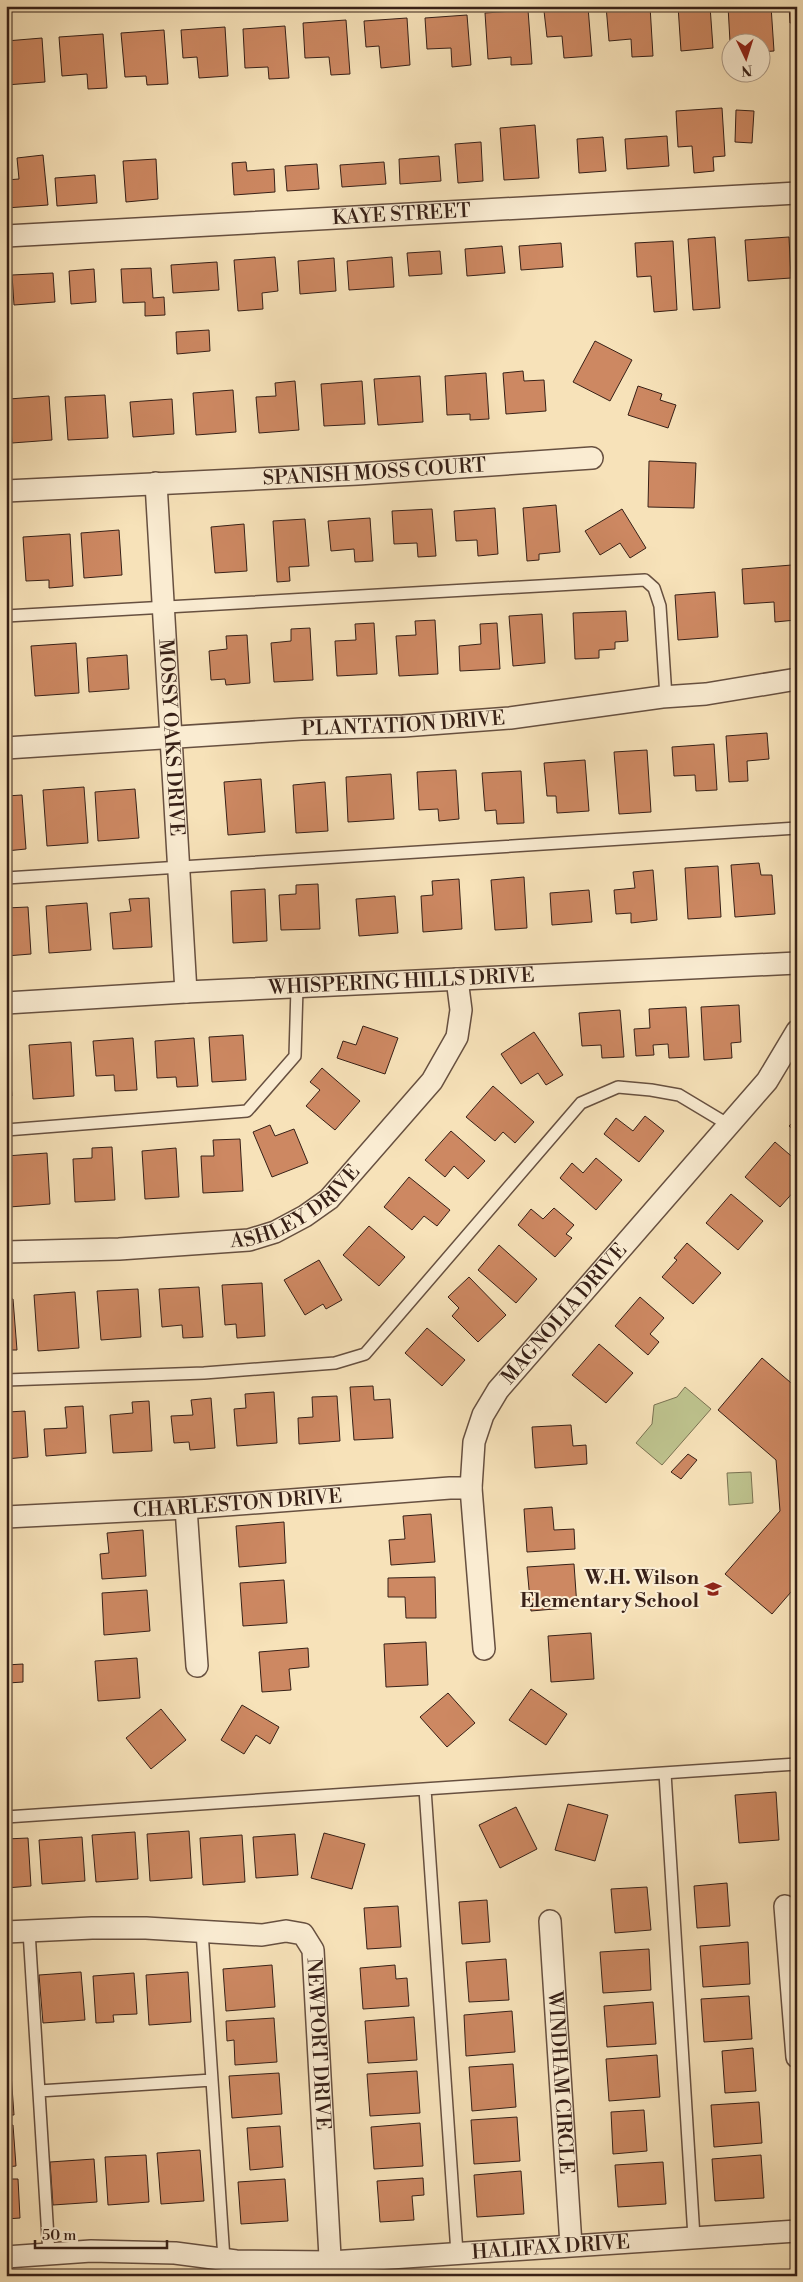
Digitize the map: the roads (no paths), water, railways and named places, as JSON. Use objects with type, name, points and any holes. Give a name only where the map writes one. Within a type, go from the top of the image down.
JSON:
[{"type":"street","name":"KAYE STREET","points":[[6,236],[797,193]]},
{"type":"street","name":"SPANISH MOSS COURT","points":[[6,491],[358,474],[592,458]]},
{"type":"street","name":"MOSSY OAKS DRIVE","points":[[156,483],[186,992]]},
{"type":"street","name":"PLANTATION DRIVE","points":[[6,748],[171,739],[301,729],[403,726],[510,718],[666,697],[706,694],[797,680]]},
{"type":"street","name":"WHISPERING HILLS DRIVE","points":[[6,1003],[186,992],[797,963]]},
{"type":"street","name":"ASHLEY DRIVE","points":[[6,1252],[129,1248],[249,1240],[275,1232],[305,1216],[329,1199],[432,1081],[458,1037],[461,1010],[457,979]]},
{"type":"street","name":"MAGNOLIA DRIVE","points":[[484,1649],[471,1488],[474,1442],[483,1415],[498,1390],[767,1081],[797,1032]]},
{"type":"street","name":"CHARLESTON DRIVE","points":[[6,1516],[186,1508],[471,1488]]},
{"type":"street","points":[[186,1508],[197,1666]]},
{"type":"street","points":[[785,1906],[797,2057]]},
{"type":"street","name":"WINDHAM CIRCLE","points":[[550,1921],[571,2245]]},
{"type":"street","name":"NEWPORT DRIVE","points":[[6,1932],[101,1928],[262,1935],[286,1931],[303,1934],[313,1950],[331,2269]]},
{"type":"street","name":"HALIFAX DRIVE","points":[[6,2257],[91,2252],[175,2253],[331,2269],[457,2253],[797,2231]]},
{"type":"lane","points":[[6,616],[645,580],[654,588],[660,606],[666,697]]},
{"type":"lane","points":[[6,878],[797,828]]},
{"type":"lane","points":[[6,1130],[247,1111],[296,1056],[297,988]]},
{"type":"lane","points":[[6,1380],[204,1373],[335,1363],[365,1354],[581,1104],[618,1087],[651,1090],[679,1096],[729,1125]]},
{"type":"lane","points":[[6,1817],[797,1764]]},
{"type":"lane","points":[[665,1773],[694,2237]]},
{"type":"lane","points":[[425,1789],[457,2253]]},
{"type":"lane","points":[[29,1931],[50,2254]]},
{"type":"lane","points":[[202,1931],[224,2259]]},
{"type":"lane","points":[[39,2091],[212,2080]]},
{"type":"place","name":"W.H. Wilson Elementary School","points":[[713,1589]]}]
